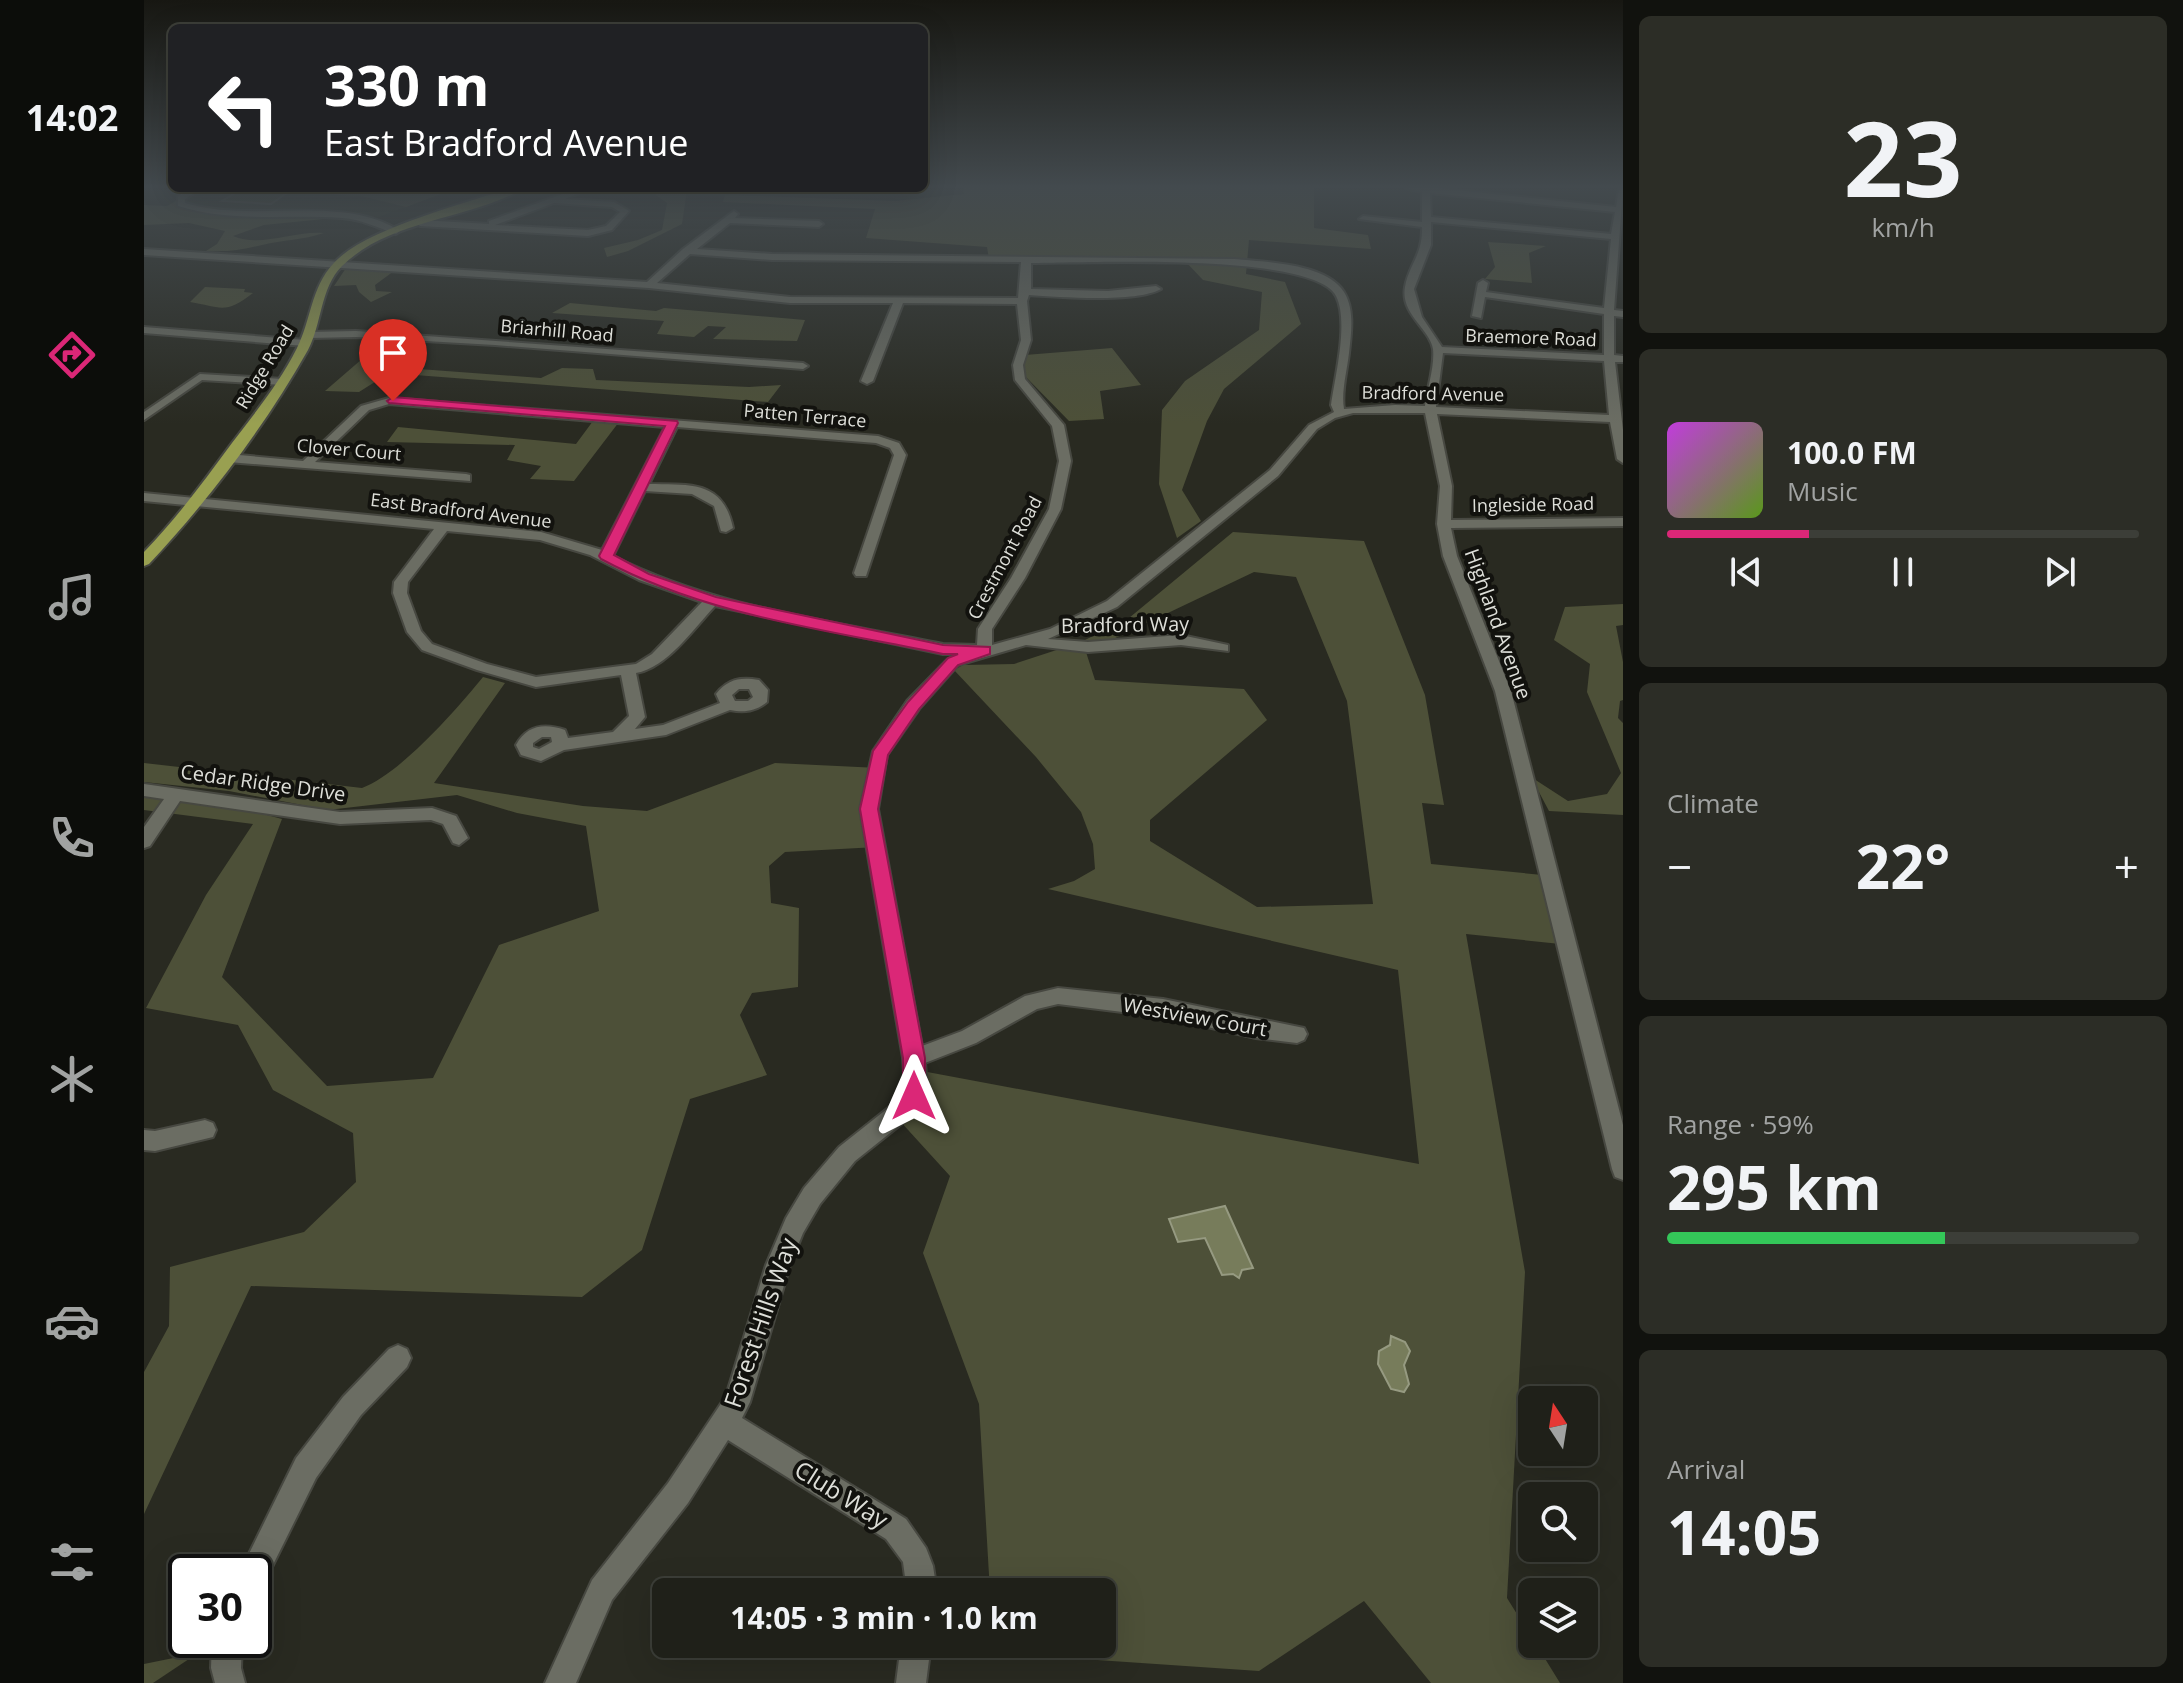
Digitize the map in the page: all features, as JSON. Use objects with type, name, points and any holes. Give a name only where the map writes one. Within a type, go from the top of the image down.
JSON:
[{"type":"main road","name":"Ridge Road","points":[[144,561],[195,502],[283,382],[307,339],[324,284],[336,267]]},
{"type":"street","points":[[361,267],[649,285],[790,300],[899,301],[1133,293],[1156,289]]},
{"type":"street","points":[[649,285],[666,267]]},
{"type":"street","name":"Crestmont Road","points":[[984,651],[985,629],[1018,578],[1055,509],[1065,461],[1058,425],[1020,380],[1018,365],[1026,340],[1026,267]]},
{"type":"street","points":[[1280,267],[1323,276],[1338,286],[1346,305],[1348,325],[1337,405],[1340,413]]},
{"type":"street","points":[[1418,267],[1409,289],[1417,318],[1434,339],[1438,350]]},
{"type":"street","points":[[1610,267],[1608,357],[1614,419],[1623,459]]},
{"type":"street","points":[[1477,316],[1482,288],[1623,314]]},
{"type":"street","points":[[867,381],[899,301]]},
{"type":"street","name":"Briarhill Road","points":[[144,330],[307,339],[356,334],[803,366]]},
{"type":"street","name":"Braemore Road","points":[[1438,350],[1623,359]]},
{"type":"street","name":"Highland Avenue","points":[[1438,350],[1430,409],[1446,486],[1444,524],[1450,556],[1503,691],[1623,1169]]},
{"type":"street","points":[[144,417],[200,377],[283,382]]},
{"type":"street","points":[[306,464],[365,408],[385,401],[673,423],[606,556]]},
{"type":"street","name":"Bradford Avenue","points":[[1164,561],[1274,473],[1313,427],[1340,413],[1378,408],[1430,409],[1614,419]]},
{"type":"street","name":"Patten Terrace","points":[[673,423],[878,440],[895,446],[900,455],[861,573]]},
{"type":"street","name":"Clover Court","points":[[228,458],[466,478]]},
{"type":"street","points":[[641,487],[692,491],[709,496],[722,507],[726,528]]},
{"type":"street","name":"East Bradford Avenue","points":[[144,497],[541,536],[606,556],[644,577],[712,601],[943,649],[984,651],[1029,642],[1112,604],[1164,561]]},
{"type":"street","name":"Ingleside Road","points":[[1444,524],[1623,522]]},
{"type":"street","points":[[444,525],[407,571],[400,586],[414,632],[427,647],[482,667],[536,682],[628,672],[652,661],[712,601]]},
{"type":"street","name":"Bradford Way","points":[[1029,642],[1045,646],[1088,647],[1181,640],[1223,648]]},
{"type":"street","name":"Forest Hills Way","points":[[560,1683],[602,1590],[678,1493],[737,1402],[778,1265],[794,1226],[812,1196],[847,1154],[911,1103],[916,1089],[914,1058],[869,809],[879,755],[913,705],[953,662],[984,651]]},
{"type":"street","points":[[628,672],[637,717]]},
{"type":"street","points":[[560,745],[666,730],[729,705]]},
{"type":"street","points":[[637,717],[666,730]]},
{"type":"street","points":[[618,737],[637,717]]},
{"type":"street","name":"Cedar Ridge Drive","points":[[144,790],[340,818],[432,814],[450,820],[459,838]]},
{"type":"street","points":[[144,841],[176,794]]},
{"type":"street","name":"Westview Court","points":[[914,1058],[969,1037],[1032,1002],[1058,996],[1163,1008],[1256,1029],[1297,1034]]},
{"type":"street","points":[[144,1140],[155,1141],[205,1130]]},
{"type":"street","points":[[263,1554],[306,1468],[352,1406],[398,1358]]},
{"type":"street","name":"Club Way","points":[[725,1423],[896,1529],[914,1552],[921,1578]]},
{"type":"street","points":[[226,1658],[230,1683]]},
{"type":"street","points":[[911,1683],[914,1658]]},
{"type":"shaded area","points":[[1190,267],[1247,267],[1246,274],[1285,282],[1301,324],[1224,389],[1207,421],[1182,490],[1201,521],[1177,538],[1159,484],[1162,410],[1185,381],[1259,330],[1262,292],[1203,280]]},
{"type":"shaded area","points":[[1495,267],[1530,267],[1532,283],[1485,279]]},
{"type":"shaded area","points":[[346,268],[394,271],[375,285],[376,291],[392,292],[371,302],[356,285],[334,286]]},
{"type":"shaded area","points":[[205,287],[245,289],[244,292],[253,293],[223,308],[190,302]]},
{"type":"shaded area","points":[[570,303],[805,320],[797,341],[713,339],[726,327],[708,326],[694,337],[657,334],[664,321],[552,313]]},
{"type":"shaded area","points":[[1112,348],[1141,385],[1100,391],[1104,419],[1069,421],[1022,373],[1025,355]]},
{"type":"shaded area","points":[[362,359],[419,369],[541,378],[562,368],[593,369],[596,380],[749,387],[781,385],[768,402],[389,373],[359,392],[325,391]]},
{"type":"shaded area","points":[[593,421],[619,422],[574,481],[530,479],[541,466],[507,460],[515,445],[387,442],[398,427],[576,444]]},
{"type":"shaded area","points":[[1233,532],[1364,541],[1425,695],[1444,805],[1422,803],[1431,864],[1553,876],[1570,945],[1466,934],[1525,1272],[1507,1598],[1518,1616],[1518,1658],[1545,1658],[1560,1683],[1431,1683],[1364,1601],[1259,1671],[1068,1658],[1116,1658],[1116,1578],[989,1578],[979,1404],[923,1253],[950,1176],[899,1120],[922,1071],[1419,1164],[1398,970],[1048,889],[1074,881],[1095,869],[1093,844],[1081,812],[1036,757],[954,670],[963,665],[1014,664],[1081,642],[1129,618]],"holes":[[[1254,572],[1296,577],[1347,701],[1373,904],[1257,907],[1150,841],[1150,820],[1267,720],[1244,689],[1095,680],[1086,652]]]},
{"type":"shaded area","points":[[1623,604],[1623,625],[1616,626],[1623,662],[1623,700],[1620,701],[1618,718],[1623,723],[1623,815],[1549,811],[1531,777],[1568,801],[1607,794],[1621,773],[1587,692],[1590,664],[1554,640],[1565,607]]},
{"type":"shaded area","points":[[483,677],[505,683],[434,783],[583,806],[647,811],[775,763],[879,768],[877,847],[785,852],[769,866],[771,903],[799,908],[798,987],[752,993],[740,1015],[767,1075],[690,1099],[642,1250],[582,1297],[251,1286],[144,1514],[144,1372],[169,1326],[170,1267],[304,1232],[356,1182],[353,1133],[273,1090],[238,1025],[146,1008],[206,895],[253,824],[144,810],[144,797],[248,810],[282,819],[222,977],[327,1086],[433,1078],[499,945],[599,911],[586,826],[517,813],[457,795],[328,810],[229,791],[144,782],[144,763],[362,788],[377,781],[410,755]]},
{"type":"shaded area","points":[[1225,1206],[1253,1268],[1242,1270],[1239,1278],[1233,1274],[1222,1275],[1205,1238],[1178,1242],[1169,1219]]},
{"type":"shaded area","points":[[1391,1336],[1405,1342],[1410,1351],[1404,1365],[1409,1384],[1404,1392],[1391,1389],[1378,1364],[1379,1351],[1390,1345]]},
{"type":"shaded area","points":[[190,1658],[153,1683],[144,1683],[144,1664]]},
{"type":"route","points":[[393,401],[673,423],[606,556],[644,577],[712,601],[943,649],[984,651],[953,662],[913,705],[879,755],[869,809],[914,1058],[914,1096]]}]
